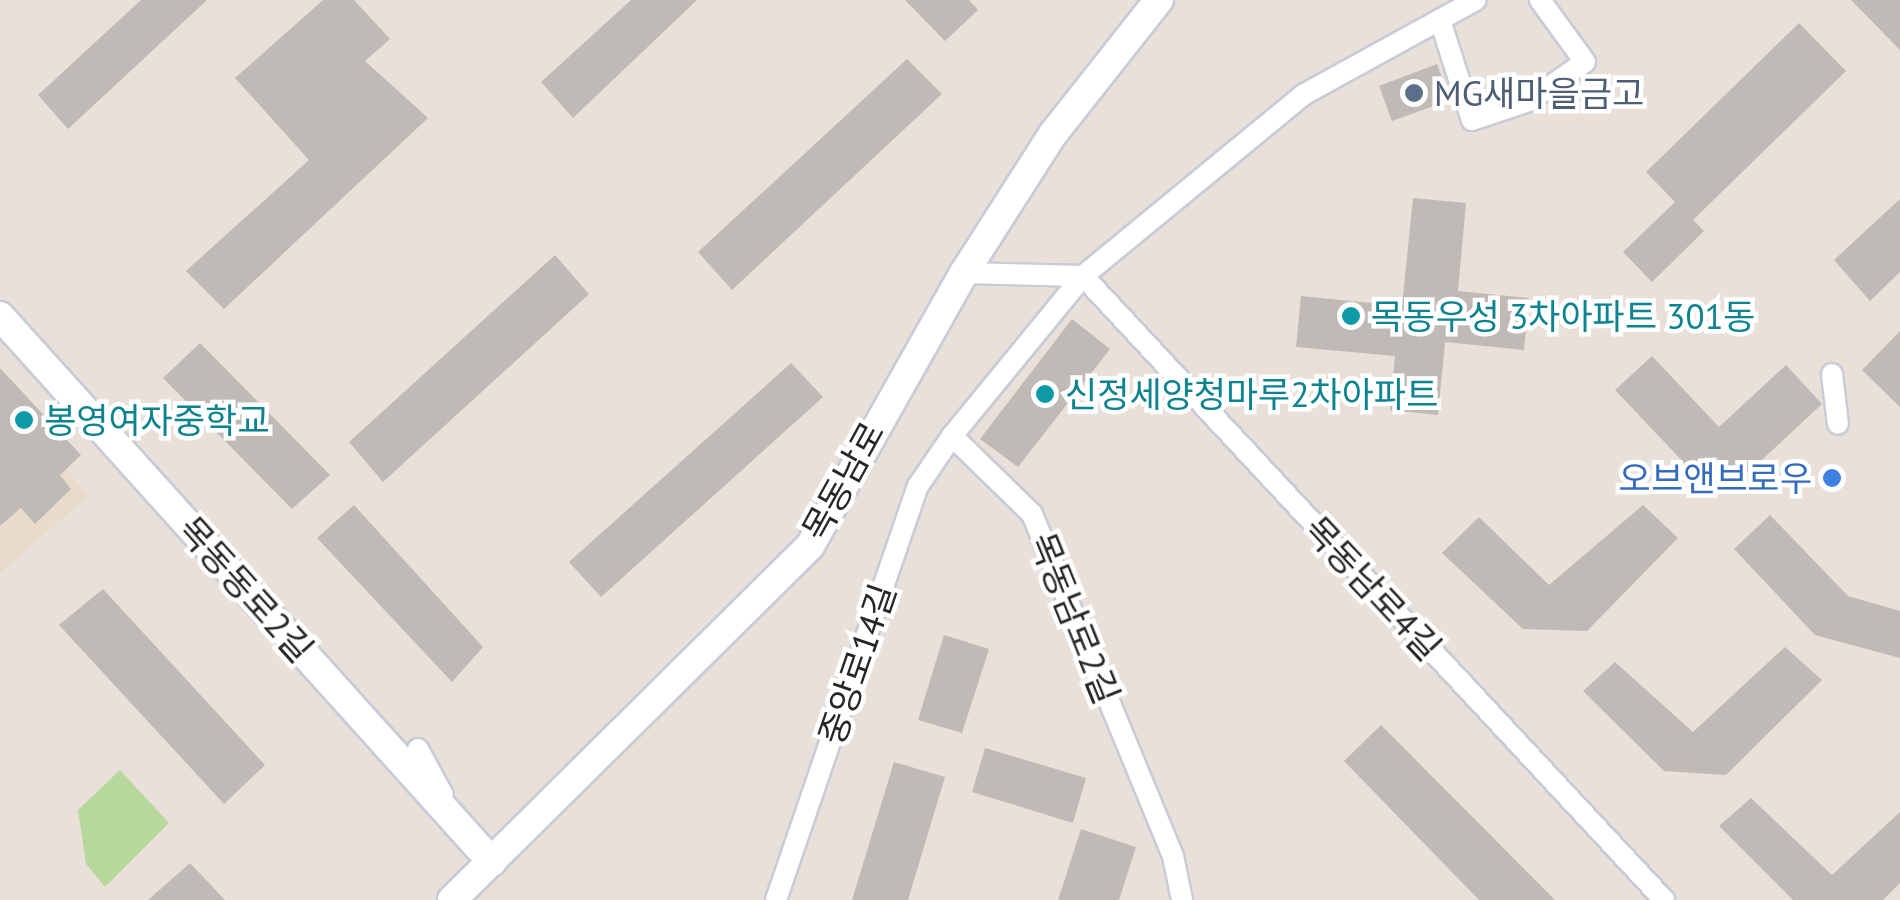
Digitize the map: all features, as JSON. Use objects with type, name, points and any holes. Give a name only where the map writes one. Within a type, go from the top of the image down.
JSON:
[{"type":"main road","name":"목동남로","points":[[452,900],[810,546],[964,273],[1054,134],[1159,0]]},
{"type":"main road","name":"목동동로2길","points":[[0,316],[492,862]]},
{"type":"street","points":[[952,436],[1082,276],[1303,95],[1476,0]]},
{"type":"street","points":[[1440,20],[1472,120],[1529,101],[1584,62],[1540,0]]},
{"type":"street","points":[[964,273],[1082,276]]},
{"type":"street","name":"목동남로4길","points":[[1082,276],[1664,900]]},
{"type":"street","points":[[1832,374],[1838,424]]},
{"type":"street","name":"중앙로14길","points":[[776,900],[918,486],[952,436]]},
{"type":"street","name":"목동남로2길","points":[[952,436],[1032,514],[1174,856],[1182,900]]},
{"type":"street","points":[[418,749],[461,828]]},
{"type":"shaded area","name":"봉영여자중학교","points":[[0,389],[88,496],[0,573]]},
{"type":"green space","points":[[120,770],[169,823],[105,887],[86,864],[78,810]]},
{"type":"building","points":[[141,0],[207,0],[68,129],[38,95]]},
{"type":"building","points":[[323,0],[354,0],[390,39],[365,61],[428,118],[224,309],[186,271],[309,160],[235,78]]},
{"type":"building","points":[[631,0],[697,0],[573,118],[541,82]]},
{"type":"building","points":[[905,0],[969,0],[978,10],[945,41]]},
{"type":"building","points":[[1851,0],[1900,0],[1900,50]]},
{"type":"building","points":[[1799,23],[1846,71],[1693,220],[1704,231],[1652,282],[1623,252],[1675,202],[1646,172]]},
{"type":"building","points":[[907,59],[942,94],[732,290],[698,252]]},
{"type":"building","name":"MG새마을금고","points":[[1437,64],[1450,100],[1392,121],[1379,86]]},
{"type":"building","name":"목동우성 3차아파트 301동","points":[[1413,198],[1466,203],[1458,291],[1529,298],[1524,350],[1445,342],[1438,415],[1390,410],[1395,356],[1296,347],[1301,296],[1402,306]]},
{"type":"building","points":[[1900,199],[1900,272],[1870,301],[1834,260]]},
{"type":"building","points":[[555,255],[589,294],[383,482],[349,442]]},
{"type":"building","name":"신정세양청마루2차아파트","points":[[1072,319],[1110,349],[1018,467],[980,439]]},
{"type":"building","points":[[1900,331],[1900,407],[1862,370]]},
{"type":"building","points":[[200,343],[330,475],[292,509],[163,378]]},
{"type":"building","points":[[1652,356],[1719,427],[1786,365],[1822,404],[1749,472],[1687,466],[1615,390]]},
{"type":"building","points":[[791,363],[823,397],[601,597],[569,562]]},
{"type":"building","name":"봉영여자중학교","points":[[0,368],[81,455],[60,475],[71,489],[35,524],[21,508],[0,526]]},
{"type":"building","points":[[354,505],[483,647],[452,682],[317,538]]},
{"type":"building","points":[[1643,505],[1678,538],[1587,631],[1523,629],[1442,553],[1479,517],[1549,585]]},
{"type":"building","points":[[1770,515],[1848,596],[1900,611],[1900,658],[1815,635],[1734,549]]},
{"type":"building","points":[[103,589],[265,765],[224,804],[59,625]]},
{"type":"building","points":[[944,635],[989,649],[962,733],[918,720]]},
{"type":"building","points":[[1785,647],[1822,680],[1726,775],[1664,771],[1583,691],[1615,662],[1693,732]]},
{"type":"building","points":[[1381,725],[1555,900],[1479,900],[1344,761]]},
{"type":"building","points":[[985,748],[1086,778],[1073,823],[972,792]]},
{"type":"building","points":[[894,762],[945,777],[908,900],[852,900]]},
{"type":"building","points":[[1751,798],[1832,875],[1900,812],[1900,883],[1883,900],[1793,900],[1719,826]]},
{"type":"building","points":[[1081,829],[1136,847],[1119,900],[1058,900]]},
{"type":"building","points":[[190,863],[225,900],[148,900]]},
{"type":"place","name":"MG새마을금고","points":[[1414,93]]},
{"type":"place","name":"목동우성 3차아파트 301동","points":[[1351,316]]},
{"type":"place","name":"신정세양청마루2차아파트","points":[[1045,394]]},
{"type":"place","name":"봉영여자중학교","points":[[24,420]]},
{"type":"place","name":"오브앤브로우","points":[[1832,478]]}]
